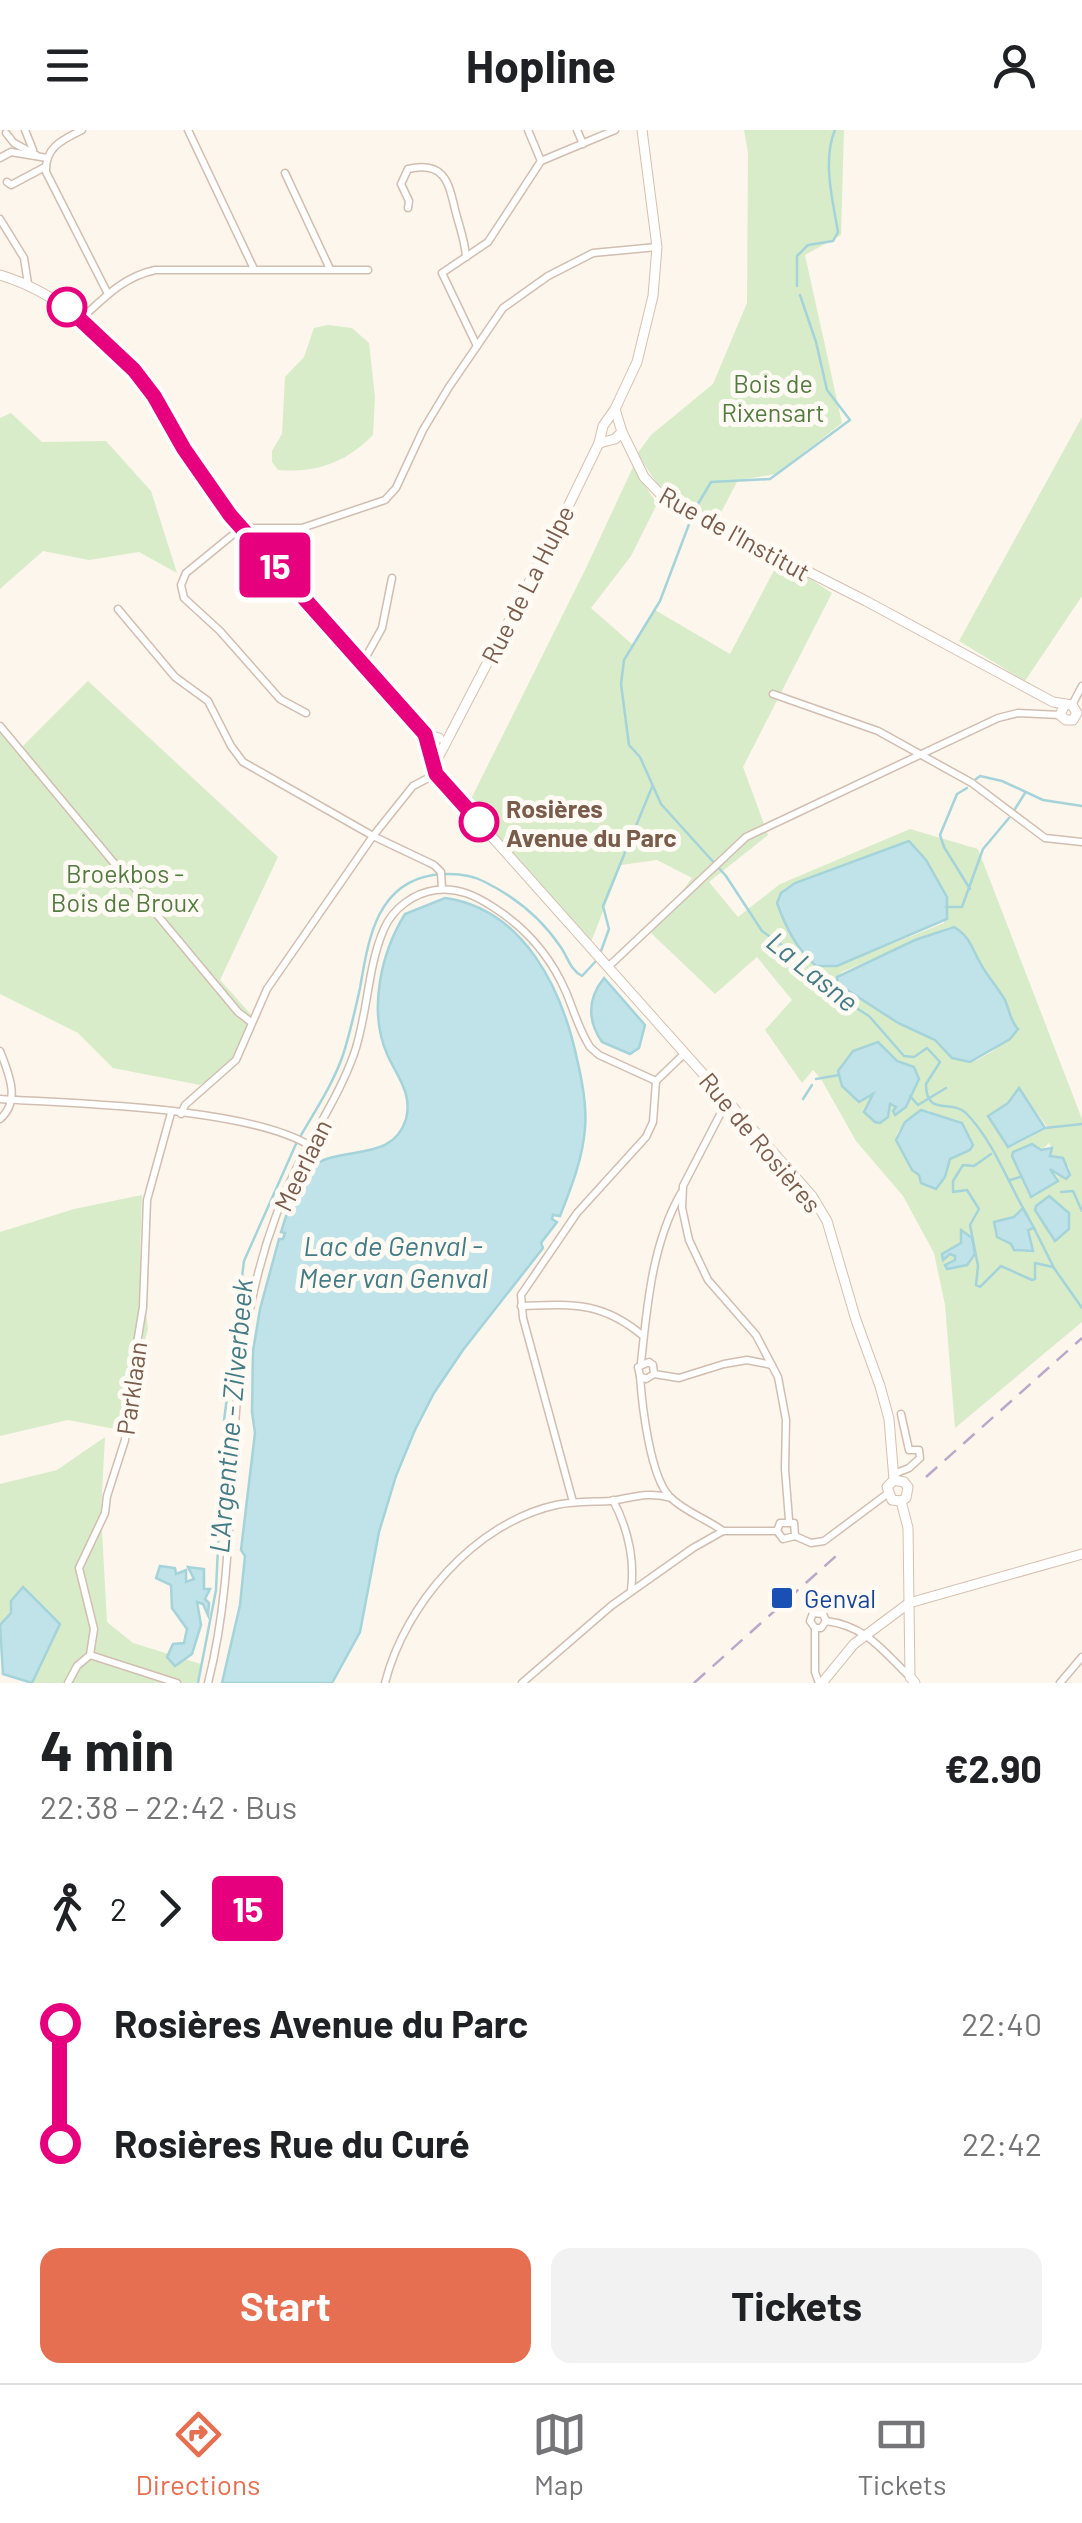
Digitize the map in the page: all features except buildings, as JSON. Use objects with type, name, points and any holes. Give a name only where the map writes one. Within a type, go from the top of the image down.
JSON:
[{"type":"street","points":[[25,130],[35,153]]},
{"type":"street","points":[[10,185],[46,163],[58,142],[82,130]]},
{"type":"street","points":[[188,130],[254,269]]},
{"type":"street","points":[[528,130],[541,161]]},
{"type":"street","points":[[577,130],[582,144]]},
{"type":"street","points":[[477,346],[442,272],[488,242],[541,161],[615,130]]},
{"type":"street","points":[[614,416],[648,322],[656,247],[642,130]]},
{"type":"street","points":[[6,133],[14,143],[46,163],[54,193],[108,294]]},
{"type":"street","points":[[0,158],[11,152],[35,153]]},
{"type":"street","points":[[408,208],[401,184],[408,169],[422,167],[443,175],[452,189],[466,257]]},
{"type":"street","points":[[286,173],[330,268]]},
{"type":"street","points":[[0,220],[24,258],[28,284]]},
{"type":"street","points":[[306,712],[280,699],[182,592],[180,585],[186,572],[241,528],[302,528],[386,500],[396,488],[423,430],[510,301],[568,265],[601,252],[656,247]]},
{"type":"street","points":[[81,319],[133,276],[155,270],[368,270]]},
{"type":"street","points":[[0,288],[4,277],[48,294],[81,319],[148,386],[212,492],[435,744],[446,784]]},
{"type":"street","name":"Rue de l'Institut","points":[[614,416],[612,438],[665,500],[866,601],[1065,709]]},
{"type":"street","name":"Rue de La Hulpe","points":[[435,744],[456,725],[612,438],[604,423],[614,416]]},
{"type":"street","points":[[362,664],[382,628],[392,578]]},
{"type":"street","points":[[118,608],[175,678],[208,701],[230,746],[243,762],[373,836],[434,864],[442,880],[484,901],[528,933],[556,970],[590,1048],[656,1081]]},
{"type":"street","points":[[1065,709],[1082,686]]},
{"type":"street","points":[[773,694],[860,723],[919,754],[990,795],[1044,838],[1082,842]]},
{"type":"street","points":[[1065,709],[1068,721],[1079,717]]},
{"type":"street","points":[[608,967],[719,860],[754,832],[1002,716],[1065,709],[1079,717]]},
{"type":"street","points":[[0,726],[238,1012],[251,1022]]},
{"type":"street","points":[[182,1114],[185,1106],[236,1060],[257,1005],[373,836],[413,786],[436,774],[435,744]]},
{"type":"street","name":"Rue de Rosières","points":[[436,774],[812,1196],[827,1222],[886,1406],[893,1477]]},
{"type":"street","name":"Meerlaan","points":[[208,1683],[230,1526],[234,1422],[249,1313],[273,1224],[301,1141],[331,1106],[355,1051],[384,928],[401,906],[442,880]]},
{"type":"street","points":[[0,1051],[13,1100],[0,1120]]},
{"type":"street","points":[[572,1502],[521,1294],[576,1212],[646,1137],[653,1122],[656,1081],[685,1053]]},
{"type":"street","points":[[0,1099],[182,1114],[255,1126],[301,1141]]},
{"type":"street","points":[[671,1498],[654,1459],[642,1397],[647,1370],[642,1336],[659,1254],[682,1192],[727,1101]]},
{"type":"street","name":"Parklaan","points":[[90,1654],[94,1636],[92,1616],[79,1568],[105,1513],[125,1440],[129,1388],[144,1307],[147,1200],[171,1113]]},
{"type":"street","points":[[682,1192],[684,1224],[697,1260],[718,1294],[756,1335],[772,1365],[784,1402],[790,1520],[796,1526],[795,1536]]},
{"type":"street","points":[[522,1306],[566,1303],[593,1307],[621,1319],[642,1336]]},
{"type":"street","points":[[647,1370],[679,1378],[747,1360],[772,1365]]},
{"type":"street","points":[[900,1414],[909,1450],[918,1450],[920,1458],[893,1477],[887,1487],[892,1500],[901,1501]]},
{"type":"street","points":[[893,1477],[908,1487],[901,1501]]},
{"type":"street","points":[[385,1683],[423,1604],[444,1576],[494,1532],[525,1516],[572,1502],[617,1500],[651,1493],[671,1498],[723,1531],[778,1532]]},
{"type":"street","points":[[790,1520],[780,1523],[778,1532],[783,1539],[795,1536],[811,1543],[824,1541],[887,1494]]},
{"type":"street","points":[[617,1500],[629,1541],[631,1591]]},
{"type":"street","points":[[901,1501],[908,1528],[912,1680]]},
{"type":"street","points":[[522,1683],[631,1591],[723,1531]]},
{"type":"street","points":[[826,1621],[823,1614],[813,1614],[810,1620],[815,1628],[815,1672],[824,1682],[866,1633],[908,1603],[1082,1554]]},
{"type":"street","points":[[826,1621],[866,1633],[912,1680]]},
{"type":"street","points":[[815,1628],[821,1628],[826,1621]]},
{"type":"street","points":[[68,1683],[77,1666],[90,1654],[177,1683]]},
{"type":"street","points":[[1060,1683],[1082,1657]]},
{"type":"green space","name":"Bois de Rixensart","points":[[744,130],[844,130],[841,235],[805,255],[842,423],[776,474],[738,480],[716,522],[663,492],[637,454],[651,435],[713,384],[747,303],[748,153]]},
{"type":"green space","points":[[314,328],[352,328],[369,343],[375,397],[373,435],[352,453],[330,464],[305,470],[278,470],[272,462],[272,451],[282,434],[285,377],[304,357]]},
{"type":"green space","points":[[11,413],[42,442],[106,441],[151,491],[177,573],[139,552],[89,560],[43,551],[0,589],[0,418]]},
{"type":"green space","points":[[1082,417],[1082,596],[1025,681],[959,641]]},
{"type":"green space","points":[[633,467],[657,504],[631,556],[591,608],[633,645],[655,610],[730,654],[780,559],[832,593],[743,767],[768,835],[709,882],[738,917],[780,884],[910,829],[978,849],[1082,1119],[1082,1322],[955,1428],[945,1305],[934,1253],[903,1196],[856,1141],[821,1079],[813,1070],[802,1083],[765,1030],[792,1000],[757,957],[715,994],[651,933],[692,878],[657,860],[621,865],[591,942],[465,811]],"holes":[[[909,841],[946,897],[944,923],[837,966],[816,966],[855,861]],[[949,927],[987,970],[1017,1029],[977,1060],[952,1058],[935,1040],[898,1024],[839,984],[837,977]],[[877,1042],[897,1061],[914,1067],[919,1079],[906,1107],[895,1110],[895,1104],[890,1104],[884,1122],[875,1122],[864,1112],[873,1094],[862,1101],[841,1083],[841,1065],[852,1051]],[[1019,1089],[1048,1128],[1011,1147],[1006,1146],[988,1117],[1008,1103]],[[928,1110],[938,1117],[957,1120],[971,1142],[970,1150],[950,1159],[945,1177],[936,1189],[921,1183],[898,1145],[899,1130]],[[1049,1143],[1049,1156],[1061,1158],[1070,1175],[1063,1178],[1049,1169],[1058,1181],[1034,1197],[1029,1196],[1012,1156],[1027,1146],[1040,1160]],[[1046,1199],[1057,1203],[1069,1213],[1070,1223],[1052,1239],[1036,1210]],[[1022,1209],[1033,1250],[1022,1251],[1008,1242],[997,1231],[995,1221],[1014,1217]]]},
{"type":"green space","name":"Broekbos - Bois de Broux","points":[[88,681],[278,857],[220,980],[257,1021],[226,1069],[200,1085],[113,1068],[78,1033],[0,994],[0,723],[21,748]]},
{"type":"green space","points":[[142,1195],[140,1256],[148,1329],[120,1430],[68,1420],[0,1436],[0,1232],[74,1209]]},
{"type":"green space","points":[[105,1437],[101,1512],[107,1622],[133,1643],[201,1664],[198,1683],[32,1683],[60,1624],[23,1587],[11,1613],[0,1625],[0,1484],[57,1470]]},
{"type":"water","points":[[909,841],[926,860],[947,897],[947,919],[837,966],[816,966],[788,929],[777,903],[781,893],[795,883]]},
{"type":"water","name":"Lac de Genval - Meer van Genval","points":[[445,898],[473,905],[497,918],[518,935],[549,980],[570,1032],[585,1102],[579,1162],[560,1216],[553,1215],[557,1222],[541,1243],[543,1248],[463,1350],[415,1430],[379,1532],[360,1632],[332,1683],[222,1683],[240,1605],[245,1556],[241,1550],[255,1433],[253,1351],[279,1239],[285,1233],[281,1232],[295,1190],[309,1169],[321,1161],[389,1143],[406,1119],[405,1093],[381,1037],[380,982],[389,946],[405,914]]},
{"type":"water","points":[[954,927],[968,940],[1018,1029],[1010,1039],[970,1062],[952,1058],[935,1040],[898,1023],[838,984],[837,977],[915,940]]},
{"type":"water","points":[[604,978],[645,1025],[639,1048],[630,1054],[602,1042],[594,1026],[592,1001]]},
{"type":"water","points":[[878,1042],[897,1061],[914,1067],[919,1079],[906,1107],[895,1115],[896,1107],[890,1104],[888,1117],[880,1123],[864,1112],[873,1094],[859,1102],[842,1086],[838,1071],[853,1051]]},
{"type":"water","points":[[1019,1088],[1045,1128],[1008,1147],[988,1116],[1008,1103]]},
{"type":"water","points":[[921,1110],[962,1123],[973,1145],[950,1159],[945,1177],[936,1189],[921,1183],[896,1140],[905,1122]]},
{"type":"water","points":[[1032,1144],[1041,1150],[1052,1148],[1050,1156],[1063,1158],[1070,1175],[1066,1179],[1050,1169],[1058,1181],[1031,1197],[1012,1156]]},
{"type":"water","points":[[1049,1196],[1069,1213],[1069,1229],[1055,1241],[1035,1210]]},
{"type":"water","points":[[1023,1208],[1034,1228],[1028,1230],[1033,1251],[1014,1250],[997,1237],[994,1222],[1014,1217]]},
{"type":"water","points":[[961,1230],[972,1238],[975,1254],[967,1265],[947,1269],[945,1265],[955,1256],[950,1254],[943,1260],[942,1254],[961,1243]]},
{"type":"water","points":[[160,1566],[175,1568],[176,1574],[186,1570],[186,1582],[194,1579],[188,1567],[204,1569],[204,1589],[210,1589],[205,1599],[209,1603],[208,1615],[203,1604],[197,1602],[201,1625],[192,1654],[175,1666],[167,1657],[173,1644],[184,1643],[187,1629],[172,1608],[171,1585],[156,1578]]},
{"type":"water","points":[[23,1587],[60,1624],[32,1683],[3,1674],[0,1625],[11,1613],[11,1601]]},
{"type":"waterway","name":"La Lasne","points":[[797,286],[797,256],[808,245],[833,241],[838,232],[829,168],[835,130]]},
{"type":"waterway","name":"La Lasne","points":[[695,509],[711,482],[770,479],[850,420],[827,390],[800,295]]},
{"type":"waterway","name":"La Lasne","points":[[691,519],[660,601],[624,660],[621,684],[629,745],[640,757],[661,804],[726,876],[762,931],[787,949],[800,968],[825,988],[869,1016],[904,1056],[914,1057],[927,1048],[940,1062],[926,1084],[930,1100],[960,1109],[976,1124],[1028,1217]]},
{"type":"waterway","points":[[976,779],[980,776],[1002,781],[1043,800],[1082,806]]},
{"type":"waterway","name":"L'Argentine - Zilverbeek","points":[[601,951],[609,929],[603,906],[652,787]]},
{"type":"waterway","points":[[967,788],[957,794],[940,835],[970,889]]},
{"type":"waterway","points":[[1015,809],[1025,793]]},
{"type":"waterway","points":[[946,907],[962,907],[983,849],[1009,818]]},
{"type":"waterway","name":"L'Argentine - Zilverbeek","points":[[300,1137],[343,1055],[371,935],[398,890],[433,875],[479,879],[507,894],[536,917],[582,976],[596,961]]},
{"type":"waterway","points":[[816,1079],[839,1075]]},
{"type":"waterway","points":[[803,1099],[812,1085]]},
{"type":"waterway","name":"La Lasne","points":[[910,1096],[918,1105],[946,1088]]},
{"type":"waterway","points":[[1045,1128],[1082,1124]]},
{"type":"waterway","name":"L'Argentine - Zilverbeek","points":[[198,1683],[216,1590],[224,1421],[244,1261],[296,1144]]},
{"type":"waterway","points":[[991,1154],[974,1166],[963,1165],[953,1181],[953,1192],[967,1190],[979,1209],[970,1225],[978,1266],[976,1285],[980,1287],[1001,1266],[1032,1280],[1035,1263],[1053,1267]]},
{"type":"waterway","points":[[1010,1180],[1020,1177]]},
{"type":"waterway","points":[[1061,1192],[1073,1191],[1082,1211]]},
{"type":"waterway","name":"La Lasne","points":[[1034,1228],[1054,1268],[1082,1308]]},
{"type":"railway","points":[[926,1477],[1082,1338]]},
{"type":"railway","points":[[694,1683],[836,1556]]},
{"type":"bus line","name":"15","points":[[67,307],[148,386],[212,492],[425,734],[436,774],[479,822]]},
{"type":"place","name":"Rosières Avenue du Parc","points":[[479,822]]},
{"type":"place","name":"Genval","points":[[782,1598]]}]
